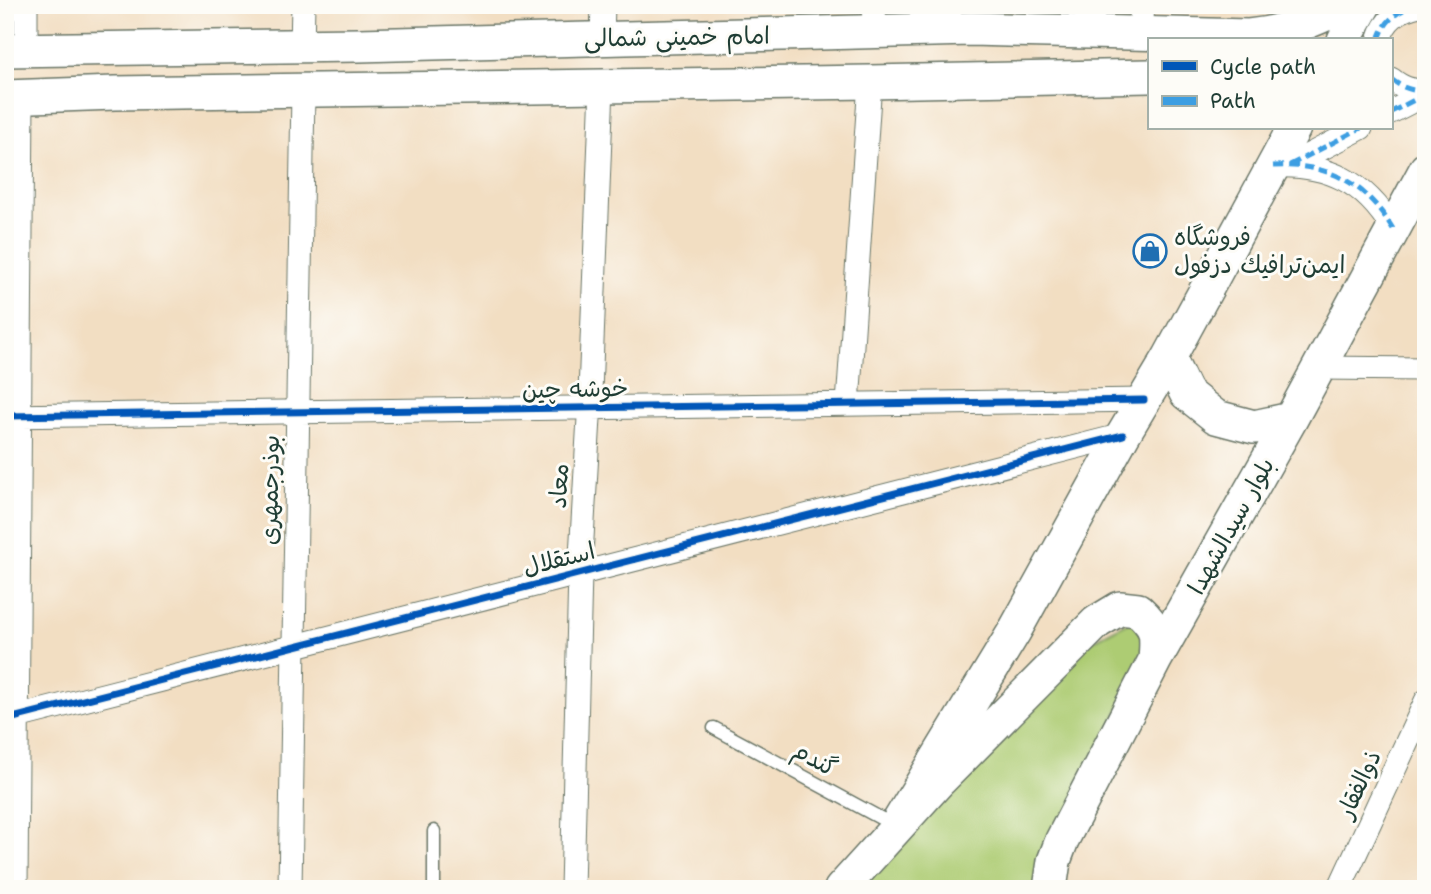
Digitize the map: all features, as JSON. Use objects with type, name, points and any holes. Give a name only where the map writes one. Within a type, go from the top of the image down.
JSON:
[{"type":"main road","name":"امام خمینی شمالی","points":[[15,50],[602,39],[874,19],[971,29],[1141,19],[1261,38],[1314,21],[1343,5]]},
{"type":"main road","points":[[1345,38],[1364,5]]},
{"type":"main road","name":"امام خمینی شمالی","points":[[14,97],[115,93],[1148,76]]},
{"type":"main road","points":[[896,826],[1014,632],[1286,145]]},
{"type":"main road","name":"بلوار سیدالشهدا","points":[[1051,888],[1054,861],[1062,840],[1155,660],[1291,419],[1426,169]]},
{"type":"main road","points":[[1169,358],[1186,393],[1216,417],[1254,427],[1291,419]]},
{"type":"main road","points":[[841,889],[896,826],[1097,622],[1120,608],[1138,610],[1152,623],[1156,639],[1155,660]]},
{"type":"street","points":[[15,50],[26,5]]},
{"type":"street","points":[[302,46],[303,5]]},
{"type":"street","points":[[602,39],[603,5]]},
{"type":"street","points":[[1379,38],[1384,25],[1394,15],[1417,6]]},
{"type":"street","points":[[1392,80],[1400,86],[1426,93]]},
{"type":"street","points":[[848,404],[870,82]]},
{"type":"street","name":"معاد","points":[[572,889],[580,573],[602,86]]},
{"type":"street","name":"بوذرجمهری","points":[[290,889],[303,91]]},
{"type":"street","points":[[1392,111],[1426,93]]},
{"type":"street","points":[[14,97],[11,718],[16,889]]},
{"type":"street","points":[[1286,145],[1352,130]]},
{"type":"street","points":[[1286,145],[1372,199],[1393,229]]},
{"type":"street","points":[[1318,368],[1426,369]]},
{"type":"street","name":"خوشه چین","points":[[13,416],[1144,400]]},
{"type":"street","name":"استقلال","points":[[11,718],[1123,435]]},
{"type":"street","name":"ذوالفقار","points":[[1339,889],[1426,701]]},
{"type":"lane","name":"گندم","points":[[714,728],[896,826]]},
{"type":"lane","points":[[434,831],[434,889]]},
{"type":"green space","points":[[1132,620],[1148,646],[1037,889],[857,889],[1088,643]]},
{"type":"marked path","points":[[1380,38],[1385,26],[1394,16],[1420,5]]},
{"type":"marked path","points":[[1392,80],[1407,88],[1426,91]]},
{"type":"marked path","points":[[1392,111],[1426,94]]},
{"type":"marked path","points":[[1290,165],[1357,130]]},
{"type":"marked path","points":[[1273,166],[1311,168],[1343,179],[1370,199],[1393,229]]},
{"type":"cycle path","points":[[5,416],[1144,400]]},
{"type":"cycle path","points":[[5,720],[1123,435]]},
{"type":"place","name":"فروشگاه ايمن‌ترافيك دزفول","points":[[1150,251]]}]
